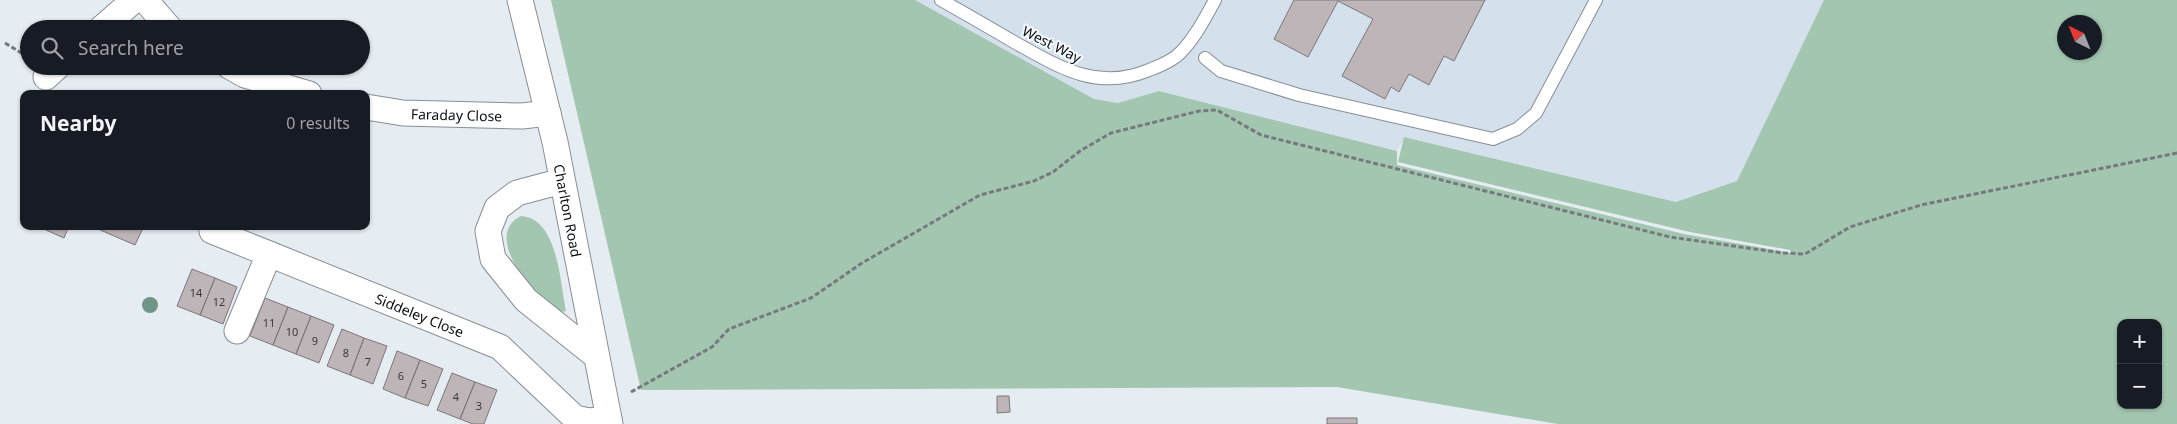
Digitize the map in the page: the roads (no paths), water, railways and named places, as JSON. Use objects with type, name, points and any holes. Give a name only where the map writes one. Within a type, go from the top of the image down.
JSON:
[{"type":"street","points":[[111,20],[134,0]]},
{"type":"street","points":[[145,0],[162,20]]},
{"type":"street","name":"Charlton Road","points":[[520,0],[548,112],[608,416]]},
{"type":"street","points":[[245,75],[296,90]]},
{"type":"street","name":"Faraday Close","points":[[370,108],[403,113],[522,116],[548,112]]},
{"type":"street","points":[[562,181],[517,193],[497,208],[488,231],[493,259],[526,300],[596,356]]},
{"type":"street","name":"Siddeley Close","points":[[212,231],[500,347],[575,418],[589,421],[608,416]]},
{"type":"street","points":[[237,331],[269,254]]},
{"type":"lane","name":"West Way","points":[[941,0],[1063,69],[1088,77],[1107,79],[1136,76],[1160,66],[1181,52],[1199,30],[1215,0]]},
{"type":"lane","points":[[1205,58],[1221,71],[1299,95],[1493,139],[1517,129],[1536,114],[1596,0]]}]
